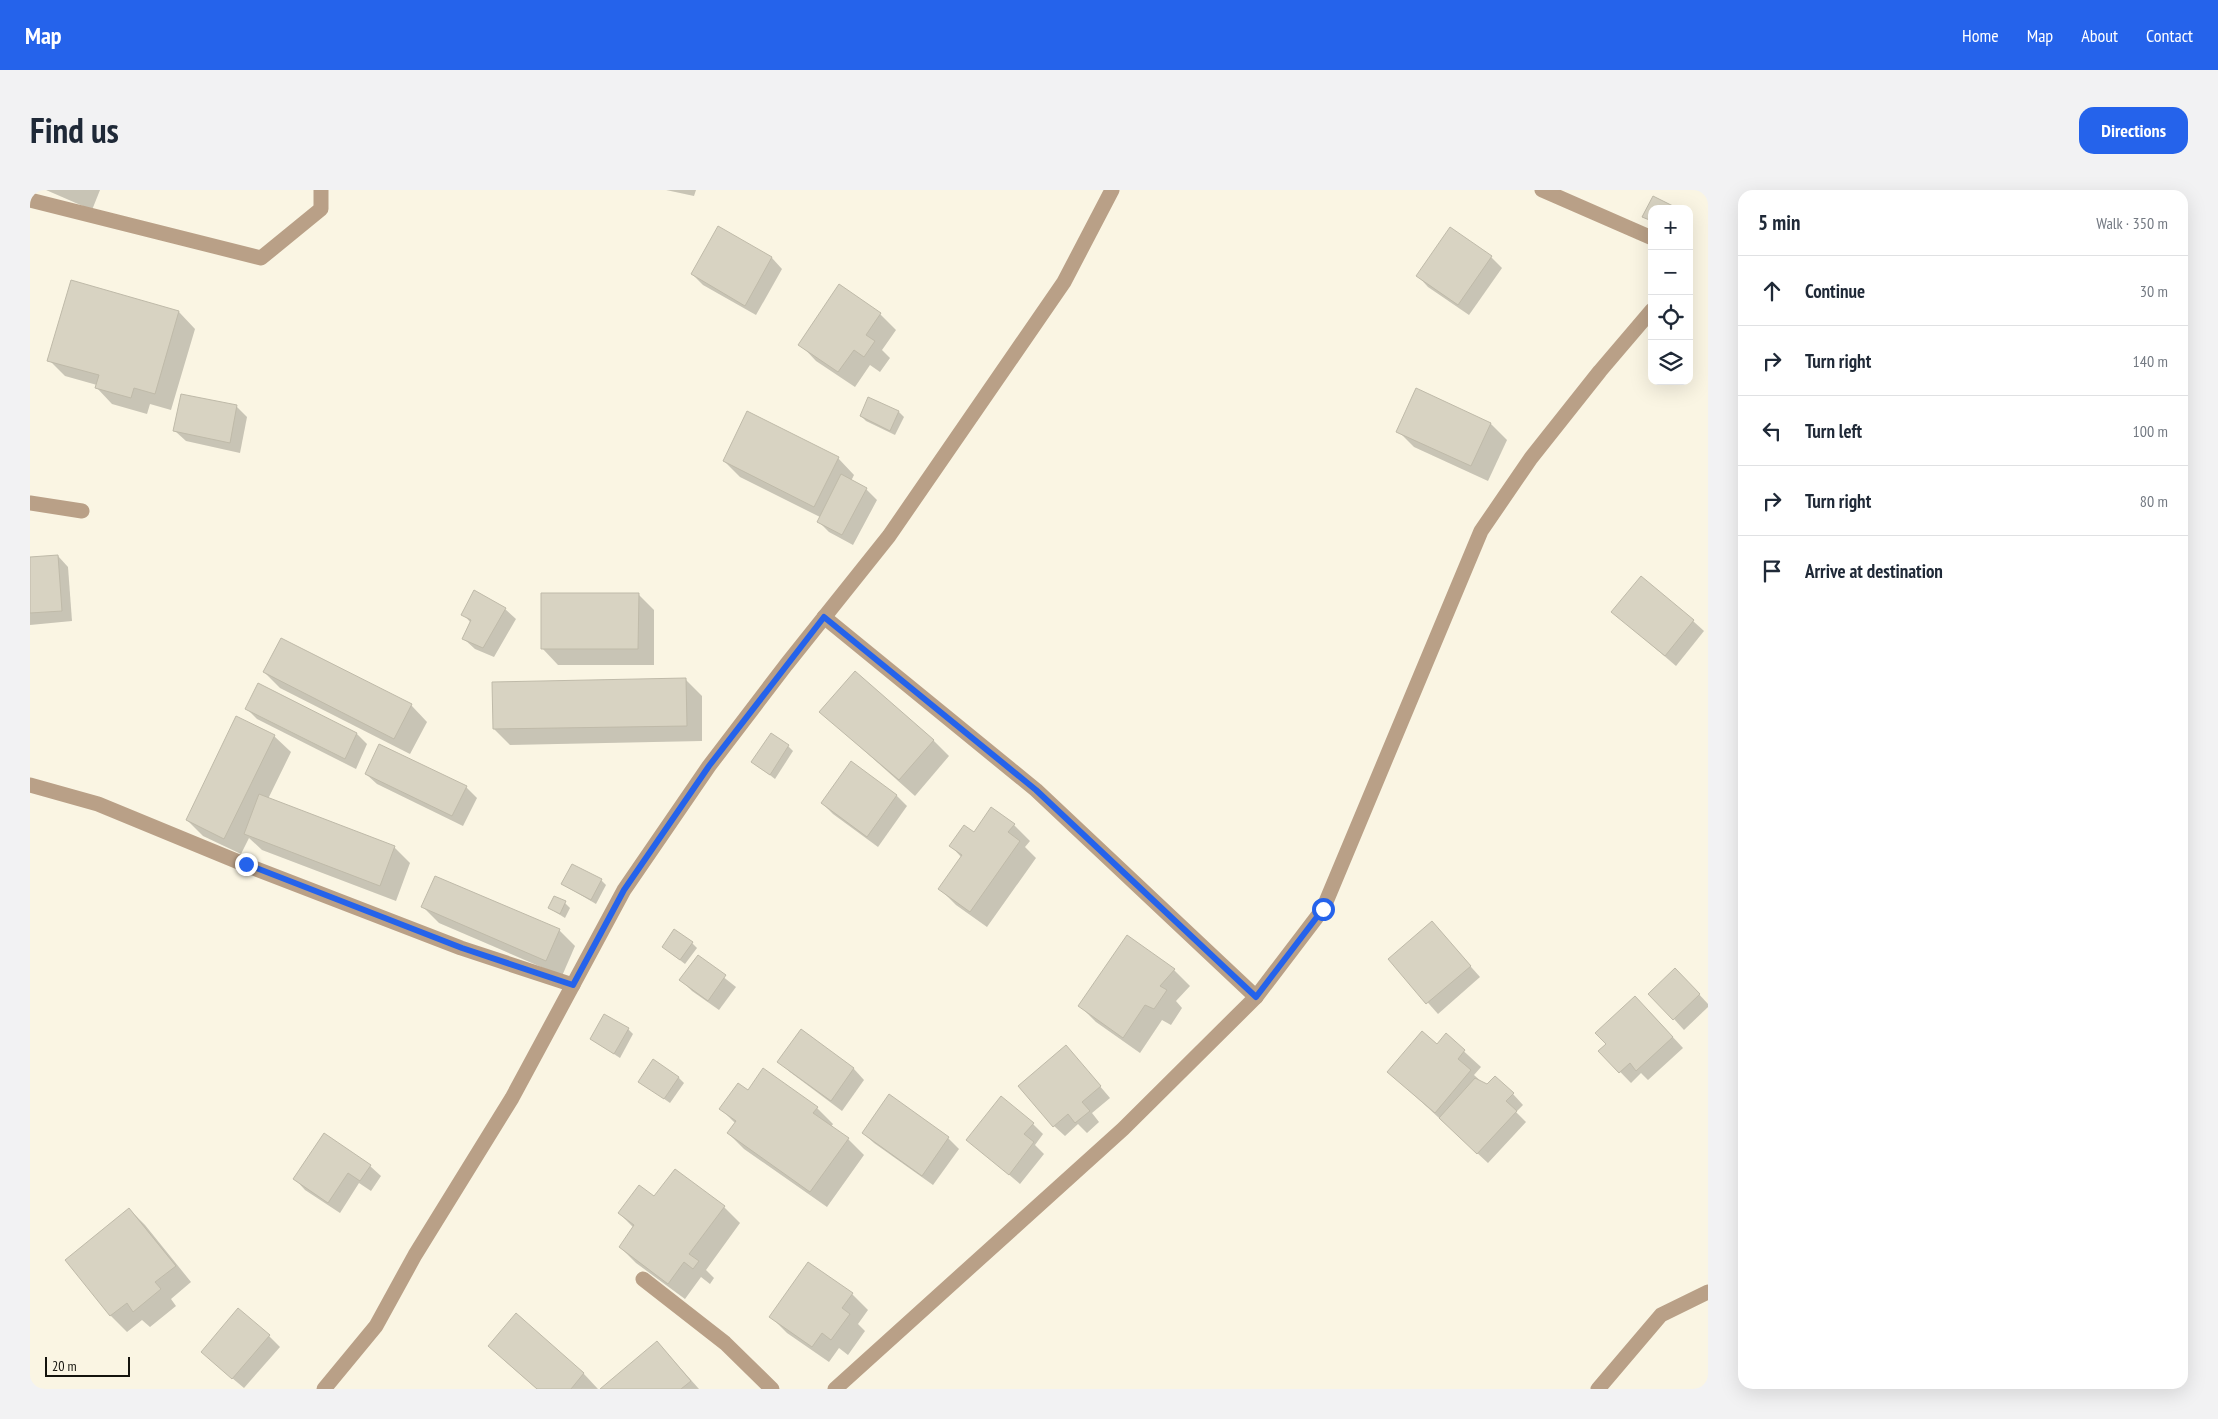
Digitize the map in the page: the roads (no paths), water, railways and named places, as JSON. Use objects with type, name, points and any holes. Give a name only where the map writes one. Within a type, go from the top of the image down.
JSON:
[{"type":"street","points":[[30,200],[260,258],[321,209],[321,190]]},
{"type":"street","points":[[324,1389],[376,1326],[415,1255],[512,1098],[624,890],[709,766],[888,536],[1064,282],[1112,190]]},
{"type":"street","points":[[1542,190],[1648,236]]},
{"type":"street","points":[[835,1389],[1123,1128],[1256,997],[1323,909],[1481,531],[1531,458],[1600,371],[1648,315]]},
{"type":"street","points":[[30,503],[82,511]]},
{"type":"street","points":[[824,617],[1036,790],[1256,997]]},
{"type":"street","points":[[30,785],[98,804],[462,948],[573,985]]},
{"type":"street","points":[[643,1279],[725,1343],[772,1389]]},
{"type":"street","points":[[1598,1389],[1661,1315],[1708,1292]]}]
